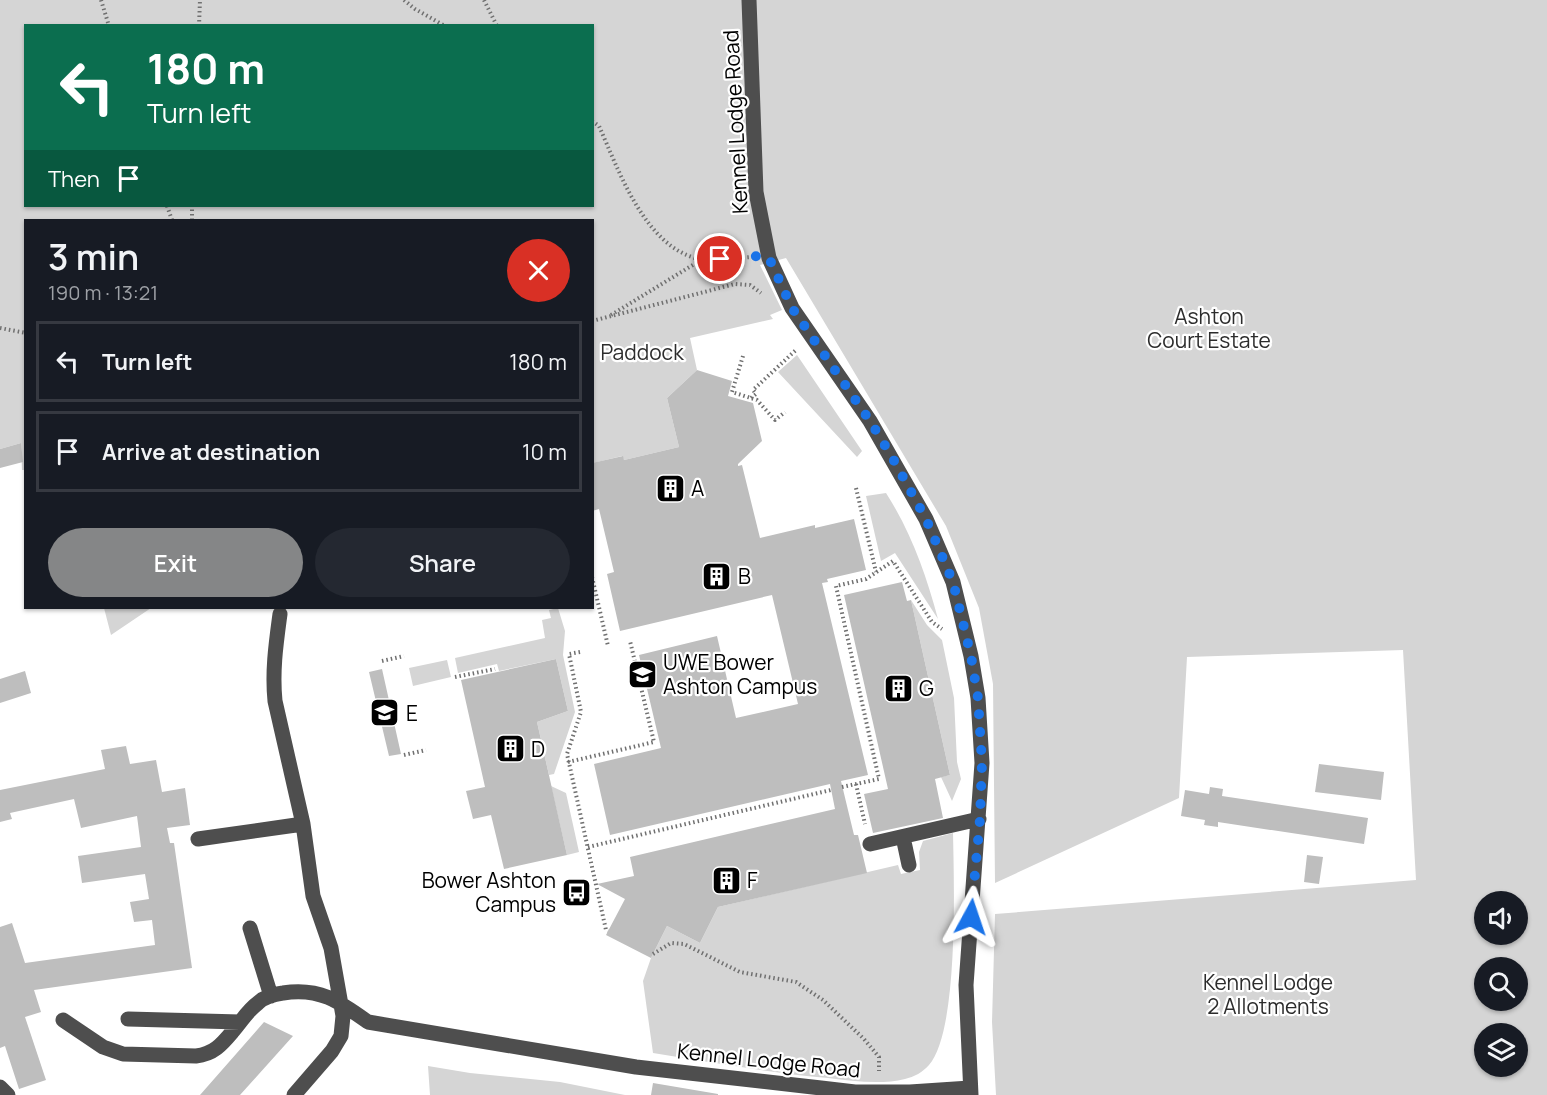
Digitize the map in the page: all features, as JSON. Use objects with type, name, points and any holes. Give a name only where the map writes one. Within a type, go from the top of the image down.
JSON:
[{"type":"street","name":"Kennel Lodge Road","points":[[271,996],[279,993],[315,992],[340,1002],[368,1022],[636,1067],[855,1092],[971,1091],[966,985],[980,819],[982,763],[978,698],[971,656],[953,582],[926,519],[880,438],[792,308],[769,258],[756,192],[749,0]]},
{"type":"street","points":[[280,614],[274,656],[275,701],[303,824],[313,896],[331,948],[344,1016],[341,1036],[324,1062],[294,1095]]},
{"type":"street","points":[[870,844],[980,819]]},
{"type":"street","points":[[198,839],[303,824]]},
{"type":"street","points":[[903,837],[909,865]]},
{"type":"street","points":[[63,1020],[103,1047],[123,1054],[205,1055],[215,1050],[258,1002],[271,996],[250,928]]},
{"type":"street","points":[[128,1019],[240,1022]]},
{"type":"street","points":[[0,1087],[8,1095]]},
{"type":"path","points":[[101,0],[108,24]]},
{"type":"path","points":[[199,24],[200,0]]},
{"type":"path","points":[[404,0],[441,24]]},
{"type":"path","points":[[484,0],[496,24]]},
{"type":"path","points":[[594,122],[599,126],[632,198],[654,230],[682,253],[701,260],[758,256],[769,258]]},
{"type":"path","points":[[606,318],[701,260]]},
{"type":"path","points":[[594,321],[735,284],[750,285],[767,301]]},
{"type":"path","points":[[0,328],[24,333]]},
{"type":"path","points":[[751,398],[756,394],[753,390],[799,348]]},
{"type":"path","points":[[743,356],[732,393],[757,400],[776,420],[784,412]]},
{"type":"path","points":[[856,488],[876,572]]},
{"type":"path","points":[[842,788],[879,779],[836,586],[866,579],[893,561],[932,622],[948,633]]},
{"type":"path","points":[[594,586],[608,646]]},
{"type":"path","points":[[568,762],[654,742],[630,641]]},
{"type":"path","points":[[580,652],[568,654],[582,712],[567,754],[608,931]]},
{"type":"path","points":[[382,661],[404,656]]},
{"type":"path","points":[[455,677],[495,669]]},
{"type":"path","points":[[404,755],[426,750]]},
{"type":"path","points":[[856,784],[870,844]]},
{"type":"path","points":[[588,847],[831,790]]},
{"type":"path","points":[[653,954],[671,943],[684,944],[740,972],[796,982],[823,1000],[848,1022],[874,1051],[879,1057],[879,1079]]},
{"type":"green space","name":"Ashton Court Estate","points":[[0,0],[1547,0],[1547,1095],[996,1095],[992,1022],[995,914],[1416,880],[1403,650],[1187,657],[1179,798],[995,883],[993,684],[979,608],[946,526],[786,258],[760,265],[782,310],[770,315],[773,319],[690,338],[697,370],[667,398],[679,447],[624,460],[622,456],[594,463],[594,219],[24,219],[24,470],[22,470],[21,443],[0,449]]},
{"type":"green space","points":[[797,355],[862,451],[857,457],[778,372]]},
{"type":"green space","points":[[886,493],[917,554],[938,619],[895,553],[881,561],[866,496]]},
{"type":"green space","points":[[911,600],[927,625],[942,640],[954,698],[957,762],[961,779],[952,801],[941,777],[950,775]]},
{"type":"green space","points":[[104,609],[150,609],[111,635]]},
{"type":"green space","points":[[558,609],[565,631],[563,655],[575,712],[554,774],[549,775],[537,722],[568,711],[556,659],[499,671],[497,664],[458,673],[455,658],[545,638],[542,620],[551,618],[549,610]]},
{"type":"green space","points":[[447,660],[451,677],[413,686],[409,668]]},
{"type":"green space","points":[[551,786],[566,793],[579,852],[567,855]]},
{"type":"green space","points":[[953,833],[953,954],[946,1021],[939,1047],[929,1065],[921,1072],[896,1081],[857,1081],[762,1070],[653,1053],[643,981],[651,958],[667,926],[700,943],[718,907],[898,865],[901,874],[920,870],[919,852],[923,841]]},
{"type":"green space","points":[[428,1066],[470,1073],[560,1082],[625,1095],[430,1095]]},
{"type":"building","points":[[697,370],[732,381],[728,396],[753,403],[762,441],[738,466],[742,465],[760,538],[815,525],[815,528],[854,519],[866,570],[827,579],[828,582],[822,583],[868,775],[841,781],[854,835],[858,835],[867,873],[718,907],[700,943],[667,926],[651,958],[606,935],[625,899],[597,884],[634,876],[630,857],[835,809],[830,784],[610,835],[594,764],[661,748],[639,655],[717,636],[736,718],[798,704],[772,595],[620,631],[607,574],[614,572],[599,509],[594,510],[594,463],[623,456],[624,460],[679,447],[667,398]]},
{"type":"building","points":[[21,443],[23,462],[0,468],[0,449]]},
{"type":"building","name":"G","points":[[902,582],[907,601],[911,600],[950,775],[935,779],[943,818],[873,833],[864,794],[888,789],[844,595]]},
{"type":"building","name":"D","points":[[556,659],[568,711],[537,722],[567,855],[504,869],[491,815],[473,819],[466,791],[485,787],[461,680]]},
{"type":"building","name":"E","points":[[382,669],[401,754],[389,756],[369,672]]},
{"type":"building","points":[[25,671],[31,693],[0,703],[0,679]]},
{"type":"building","points":[[126,746],[130,764],[156,760],[162,792],[185,788],[190,825],[167,828],[170,843],[174,843],[192,968],[34,990],[41,1012],[25,1017],[46,1080],[19,1089],[5,1046],[0,1048],[0,927],[12,923],[25,963],[155,945],[152,920],[134,922],[130,902],[149,899],[145,874],[82,883],[78,856],[141,847],[137,816],[81,828],[74,799],[10,813],[12,819],[0,822],[0,790],[105,769],[101,750]]},
{"type":"building","points":[[1319,764],[1384,772],[1381,800],[1315,792]]},
{"type":"building","points":[[1210,787],[1223,789],[1222,796],[1368,818],[1364,844],[1218,822],[1218,827],[1204,825],[1205,820],[1181,816],[1185,790],[1209,794]]},
{"type":"building","points":[[1307,855],[1323,857],[1319,884],[1304,882]]},
{"type":"building","points":[[264,1022],[293,1036],[240,1095],[200,1095]]},
{"type":"building","points":[[653,1083],[718,1094],[718,1095],[651,1095]]},
{"type":"place","name":"A","points":[[670,488]]},
{"type":"place","name":"B","points":[[717,576]]},
{"type":"place","name":"UWE Bower Ashton Campus","points":[[642,674]]},
{"type":"place","name":"G","points":[[898,688]]},
{"type":"place","name":"E","points":[[385,713]]},
{"type":"place","name":"D","points":[[510,749]]},
{"type":"place","name":"F","points":[[726,880]]},
{"type":"place","name":"Bower Ashton Campus","points":[[577,892]]},
{"type":"route","points":[[720,259],[758,256],[769,258],[792,308],[870,421],[926,519],[942,553],[953,582],[971,656],[978,698],[982,763],[980,819],[971,917]]},
{"type":"park label","name":"Paddock","points":[[642,352]]},
{"type":"park label","name":"Kennel Lodge 2 Allotments","points":[[1268,994]]}]
